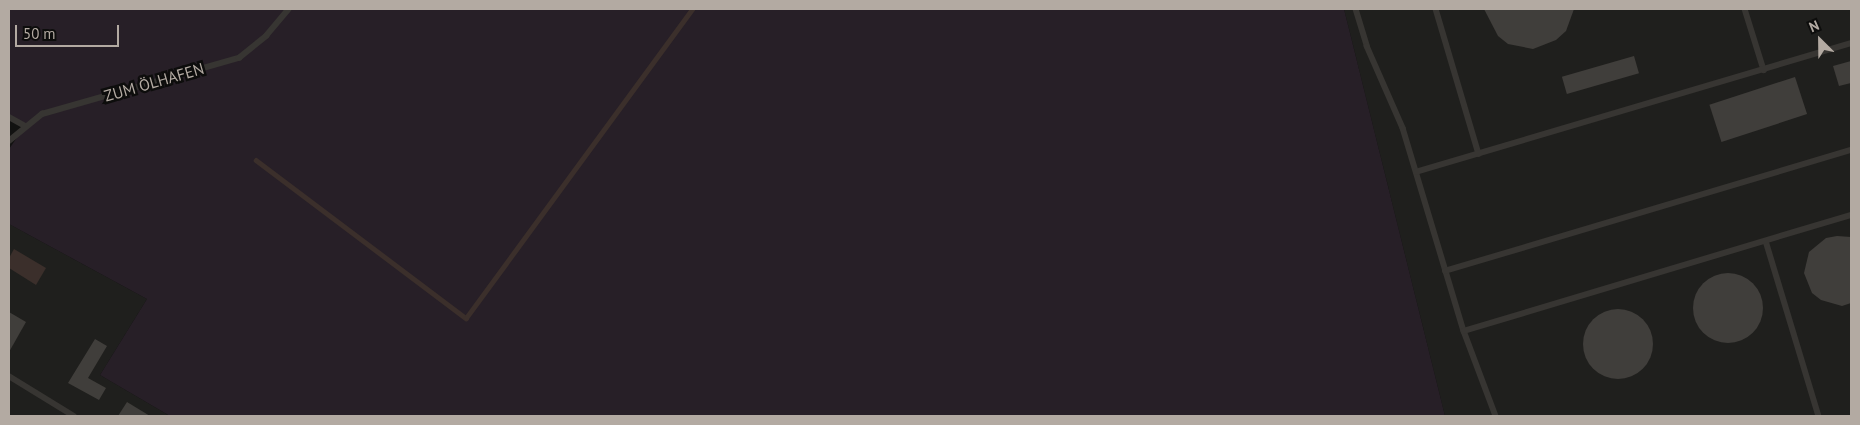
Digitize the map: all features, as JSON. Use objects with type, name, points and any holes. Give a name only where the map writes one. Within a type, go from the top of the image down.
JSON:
[{"type":"lane","name":"ZUM ÖLHAFEN","points":[[9,141],[42,114],[239,58],[266,36],[289,9]]},
{"type":"lane","points":[[1356,9],[1367,46],[1403,128],[1464,331],[1496,416]]},
{"type":"lane","points":[[1436,9],[1479,154]]},
{"type":"lane","points":[[1745,9],[1764,70]]},
{"type":"lane","points":[[1416,172],[1851,43]]},
{"type":"lane","points":[[9,117],[25,126]]},
{"type":"lane","points":[[1445,272],[1851,150]]},
{"type":"lane","points":[[1464,331],[1851,215]]},
{"type":"lane","points":[[1766,241],[1819,416]]},
{"type":"lane","points":[[9,376],[74,416]]},
{"type":"shaded area","points":[[9,9],[1344,9],[1445,416],[170,416],[100,375],[147,299],[9,224],[9,149],[25,126],[9,117]]},
{"type":"shaded area","points":[[1344,9],[1851,9],[1851,416],[1445,416]]},
{"type":"shaded area","points":[[9,224],[147,299],[100,375],[170,416],[9,416]]},
{"type":"shaded area","points":[[14,249],[46,268],[36,285],[9,268],[9,258]]},
{"type":"building","points":[[1484,9],[1574,9],[1566,31],[1556,40],[1533,49],[1508,44],[1498,36]]},
{"type":"building","points":[[1634,56],[1639,73],[1567,94],[1562,77]]},
{"type":"building","points":[[1851,61],[1851,83],[1839,86],[1833,66]]},
{"type":"building","points":[[1795,77],[1807,114],[1721,142],[1709,105]]},
{"type":"building","points":[[1837,236],[1851,237],[1851,303],[1842,306],[1821,300],[1812,293],[1804,273],[1809,252],[1826,238]]},
{"type":"building","points":[[1728,273],[1741,276],[1753,283],[1760,295],[1763,308],[1760,321],[1753,333],[1741,340],[1728,343],[1715,340],[1703,333],[1696,321],[1693,308],[1696,295],[1703,283],[1715,276]]},
{"type":"building","points":[[1618,309],[1631,312],[1643,319],[1650,331],[1653,344],[1650,357],[1643,369],[1631,376],[1618,379],[1605,376],[1593,369],[1586,357],[1583,344],[1586,331],[1593,319],[1605,312]]},
{"type":"building","points":[[9,312],[26,322],[9,352]]},
{"type":"building","points":[[95,339],[107,346],[88,378],[106,388],[99,400],[68,383]]},
{"type":"building","points":[[127,402],[150,416],[118,416]]},
{"type":"waterway","points":[[256,160],[466,318],[692,9]]}]
